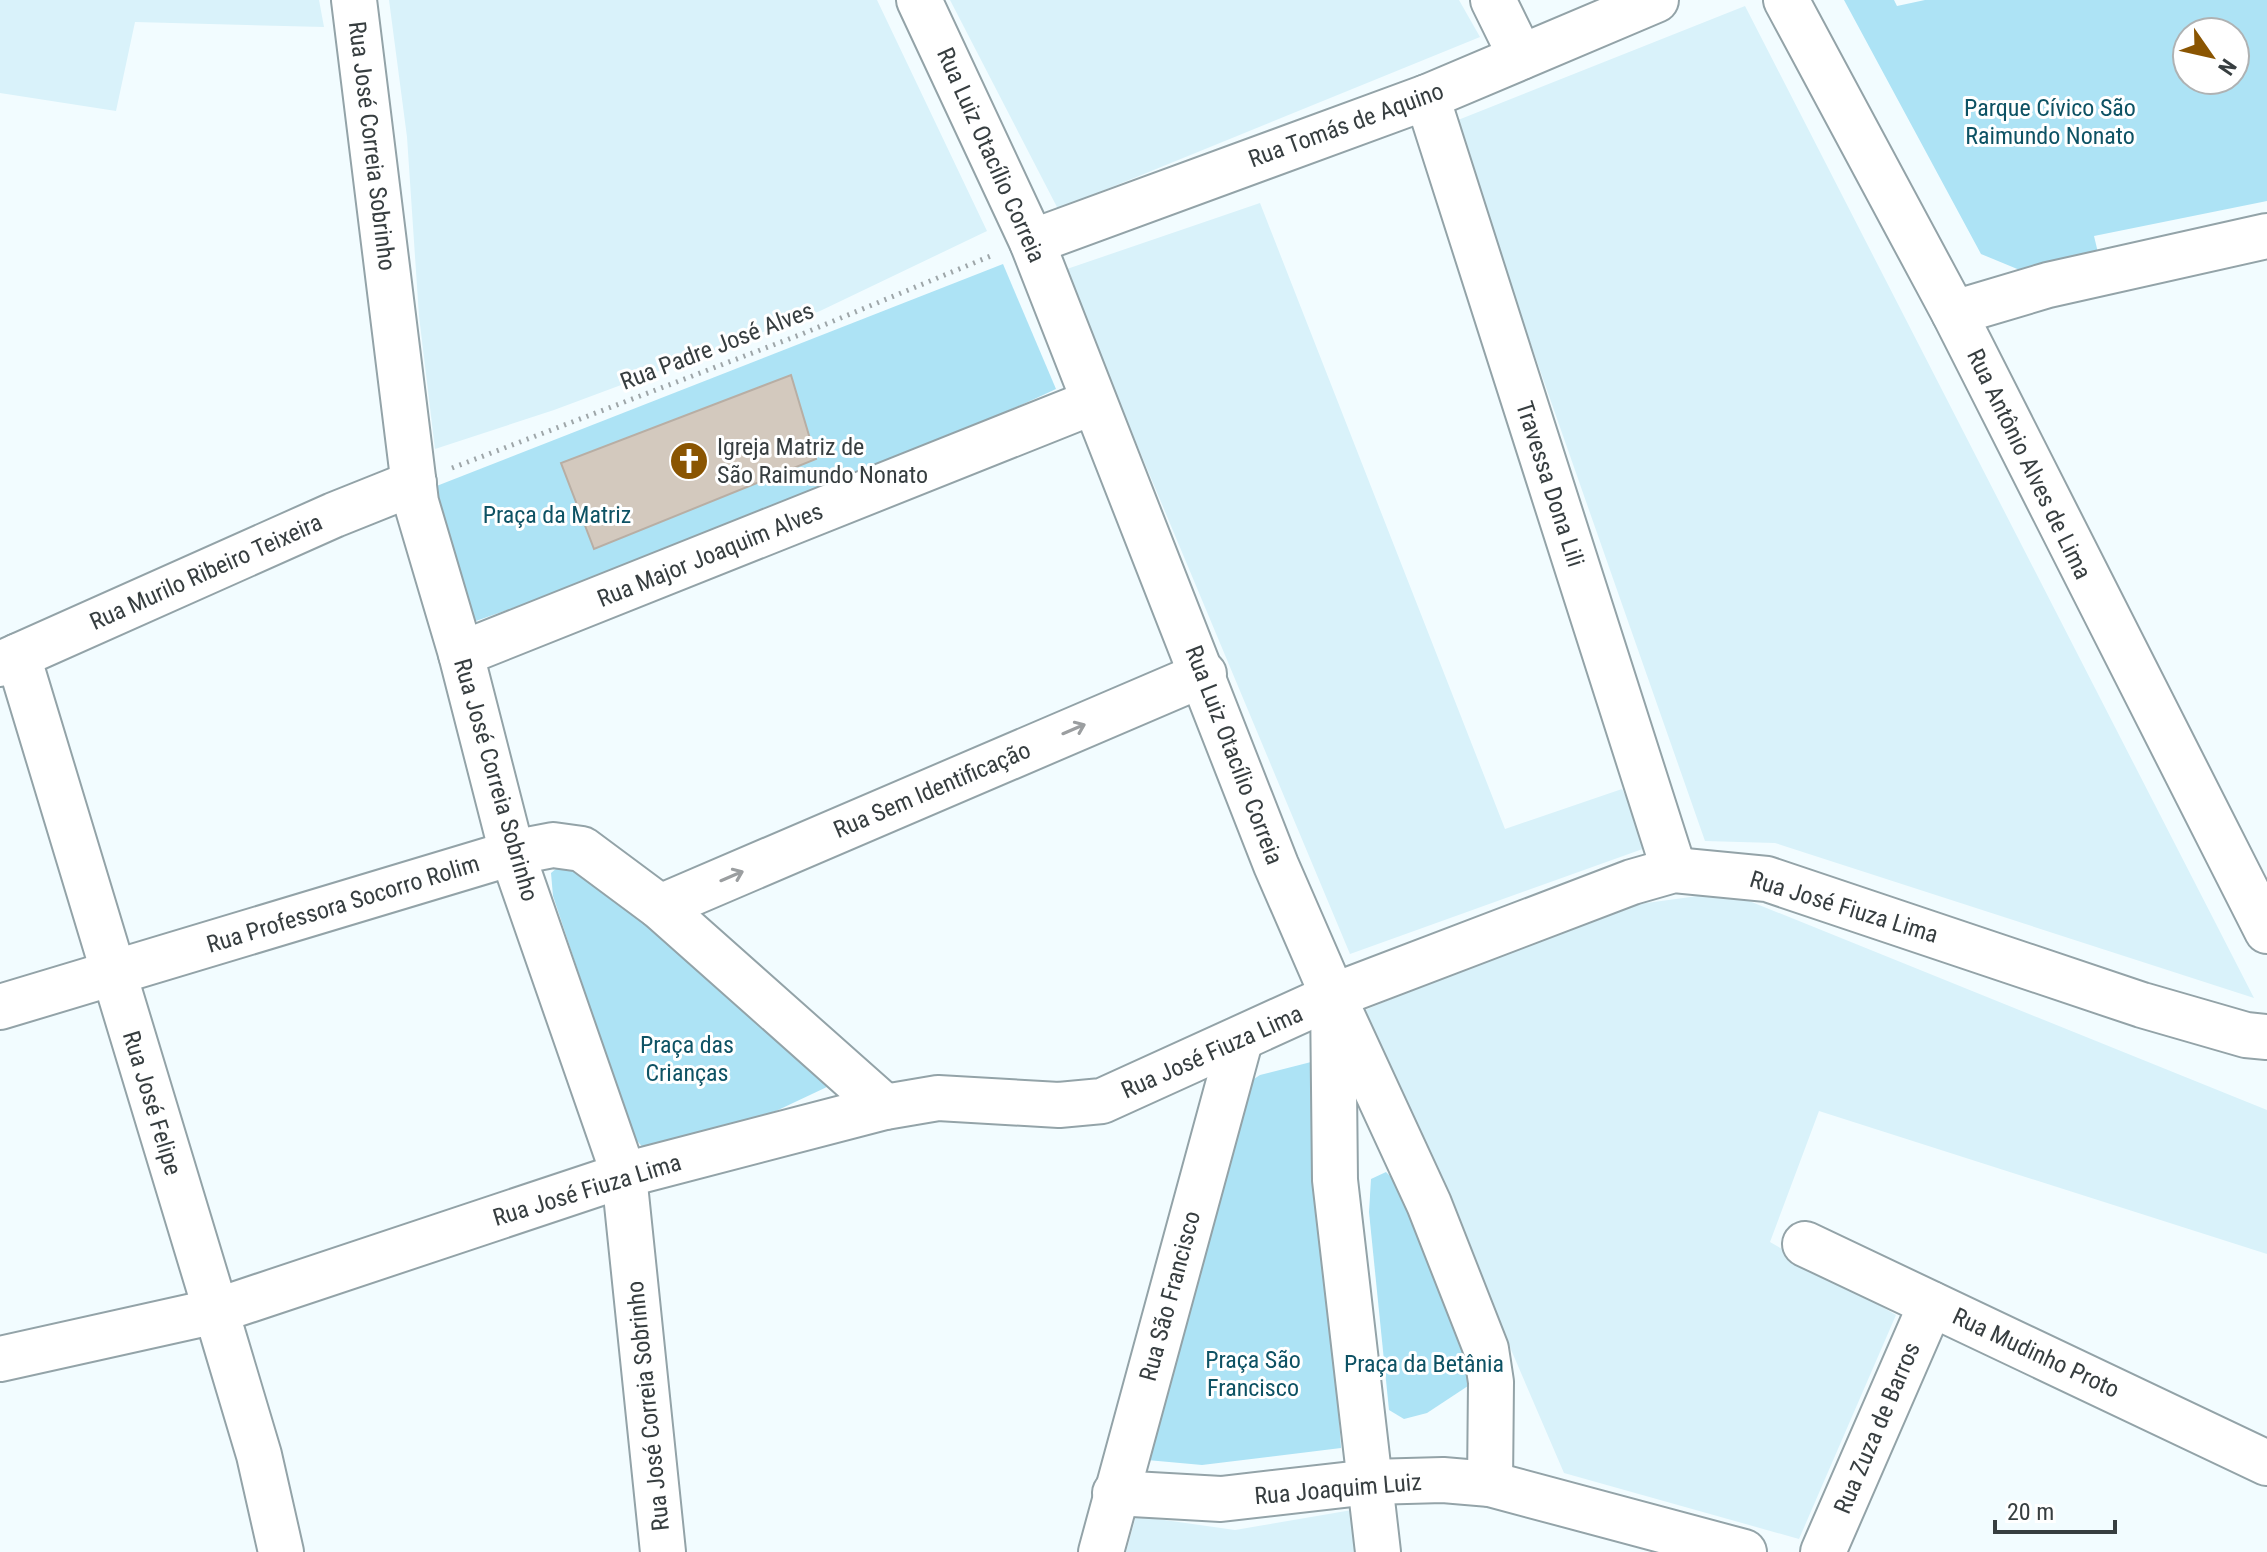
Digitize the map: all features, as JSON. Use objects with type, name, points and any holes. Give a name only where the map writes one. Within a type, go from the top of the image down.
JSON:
[{"type":"street","name":"Rua José Correia Sobrinho","points":[[354,0],[416,502],[461,654],[512,853],[624,1175],[663,1552]]},
{"type":"street","name":"Rua Luiz Otacílio Correia","points":[[919,0],[1032,242],[1093,402],[1204,674],[1276,865],[1333,996],[1335,1180],[1378,1552]]},
{"type":"street","points":[[1493,0],[1521,57]]},
{"type":"street","name":"Rua Tomás de Aquino","points":[[1032,242],[1427,97],[1656,0]]},
{"type":"street","name":"Rua Antônio Alves de Lima","points":[[1786,0],[1954,313],[2267,931]]},
{"type":"street","name":"Travessa Dona Lili","points":[[1427,97],[1674,870]]},
{"type":"street","points":[[1954,313],[2063,281],[2267,236]]},
{"type":"street","name":"Rua Major Joaquim Alves","points":[[461,654],[1093,402]]},
{"type":"street","name":"Rua Murilo Ribeiro Teixeira","points":[[9,660],[334,515],[414,483]]},
{"type":"street","name":"Rua José Felipe","points":[[9,660],[112,973],[216,1311],[259,1455],[281,1552]]},
{"type":"street","name":"Rua Sem Identificação","points":[[660,907],[1204,674]]},
{"type":"street","name":"Rua Professora Socorro Rolim","points":[[0,1007],[512,853],[553,845],[582,849],[660,907],[885,1107]]},
{"type":"street","name":"Rua José Fiuza Lima","points":[[0,1359],[216,1311],[624,1175],[885,1107],[938,1098],[1059,1105],[1102,1101],[1240,1041],[1333,996],[1632,882],[1674,870],[1767,879],[2142,1005],[2246,1035],[2267,1037]]},
{"type":"street","points":[[1333,996],[1429,1204],[1486,1349],[1491,1382],[1490,1484]]},
{"type":"street","name":"Rua São Francisco","points":[[1101,1552],[1240,1041]]},
{"type":"street","name":"Rua Mudinho Proto","points":[[1805,1244],[2267,1463]]},
{"type":"street","name":"Rua Zuza de Barros","points":[[1823,1552],[1931,1304]]},
{"type":"street","name":"Rua Joaquim Luiz","points":[[1115,1493],[1184,1498],[1248,1498],[1370,1482],[1443,1480],[1490,1484],[1744,1552]]},
{"type":"path","name":"Rua Padre José Alves","points":[[414,483],[1032,242]]},
{"type":"shaded area","points":[[0,0],[319,0],[324,27],[135,22],[116,111],[0,93]]},
{"type":"shaded area","points":[[389,0],[877,0],[987,231],[820,311],[554,410],[435,449],[419,316],[407,137]]},
{"type":"shaded area","points":[[950,0],[1459,0],[1480,37],[1058,209]]},
{"type":"shaded area","points":[[1745,6],[2254,998],[1775,843],[1705,841],[1453,122]]},
{"type":"shaded area","points":[[1260,203],[1505,829],[1622,789],[1651,846],[1350,954],[1064,270]]},
{"type":"shaded area","points":[[1727,892],[2267,1110],[2267,1254],[1819,1111],[1770,1242],[1896,1315],[1799,1539],[1564,1473],[1365,1010],[1610,908]]},
{"type":"shaded area","points":[[1352,1510],[1354,1552],[1126,1552],[1136,1516],[1235,1530]]},
{"type":"green space","name":"Parque Cívico São Raimundo Nonato","points":[[1844,0],[1894,0],[1897,6],[1925,0],[2267,0],[2267,201],[2094,236],[2101,265],[2027,273],[1981,254]]},
{"type":"green space","name":"Praça da Matriz","points":[[1003,264],[1056,389],[768,512],[473,622],[434,487]]},
{"type":"green space","name":"Praça das Crianças","points":[[563,863],[626,902],[829,1086],[776,1111],[645,1150],[633,1136],[553,896],[551,873]]},
{"type":"green space","name":"Praça São Francisco","points":[[1315,1061],[1341,1448],[1202,1465],[1147,1460],[1240,1088],[1260,1075]]},
{"type":"green space","name":"Praça da Betânia","points":[[1386,1172],[1402,1188],[1474,1382],[1427,1413],[1404,1419],[1389,1410],[1369,1212],[1371,1179]]},
{"type":"building","name":"Igreja Matriz de São Raimundo Nonato","points":[[791,375],[816,459],[594,549],[561,463]]},
{"type":"place","name":"Igreja Matriz de São Raimundo Nonato","points":[[689,461]]}]
